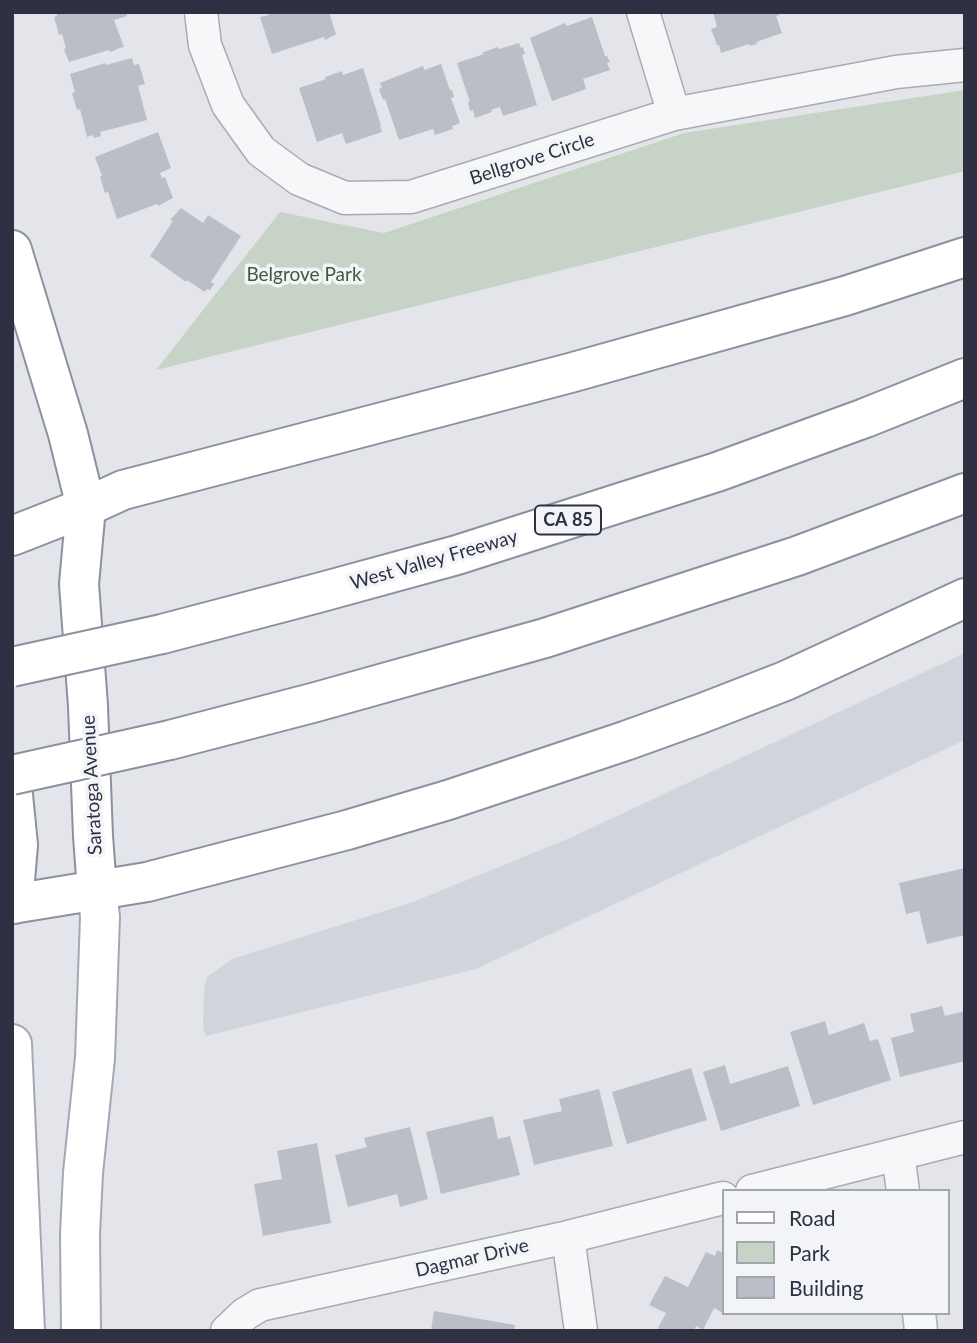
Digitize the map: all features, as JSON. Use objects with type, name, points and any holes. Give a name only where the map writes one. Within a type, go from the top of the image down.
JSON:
[{"type":"main road","name":"Saratoga Avenue","points":[[12,250],[61,409],[86,507],[79,584],[100,917],[95,1058],[84,1161],[80,1234],[81,1331]]},
{"type":"main road","points":[[12,536],[123,490],[570,373],[845,296],[965,257]]},
{"type":"main road","name":"West Valley Freeway","points":[[12,667],[162,634],[457,555],[717,472],[866,418],[965,378]]},
{"type":"main road","points":[[12,775],[170,740],[559,634],[797,556],[965,493]]},
{"type":"main road","points":[[13,904],[147,882],[347,830],[448,800],[625,741],[785,681],[965,598]]},
{"type":"main road","points":[[12,785],[18,845],[12,914]]},
{"type":"main road","points":[[12,1044],[25,1331]]},
{"type":"street","name":"Bellgrove Circle","points":[[201,12],[205,46],[228,105],[261,151],[299,179],[345,198],[411,197],[674,114],[896,72],[965,65]]},
{"type":"street","points":[[643,12],[674,114]]},
{"type":"street","points":[[760,1189],[965,1137]]},
{"type":"street","points":[[898,1154],[903,1189]]},
{"type":"street","name":"Dagmar Drive","points":[[227,1331],[244,1314],[260,1305],[568,1237],[722,1198]]},
{"type":"street","points":[[568,1237],[581,1331]]},
{"type":"shaded area","points":[[965,653],[965,740],[476,969],[206,1036],[203,1029],[204,988],[207,977],[232,959],[413,902],[570,838]]},
{"type":"green space","name":"Belgrove Park","points":[[965,90],[965,171],[156,370],[280,212],[384,233],[684,133]]},
{"type":"building","points":[[56,12],[126,12],[127,16],[114,20],[124,47],[69,62],[62,34],[59,35],[54,17],[57,16]]},
{"type":"building","points":[[269,12],[329,12],[336,34],[325,40],[324,37],[272,54],[260,17],[269,15]]},
{"type":"building","points":[[713,12],[779,12],[780,15],[776,16],[782,33],[756,42],[757,44],[721,53],[711,29],[717,27]]},
{"type":"building","points":[[592,17],[605,56],[610,62],[607,63],[610,70],[583,79],[586,89],[552,101],[530,38],[565,23],[567,26]]},
{"type":"building","points":[[519,43],[521,48],[523,47],[525,54],[522,55],[537,105],[503,116],[500,107],[475,118],[473,110],[470,111],[470,102],[457,63],[497,47],[499,49]]},
{"type":"building","points":[[132,58],[134,65],[139,64],[145,84],[138,86],[147,120],[100,132],[101,136],[94,138],[93,135],[87,137],[80,109],[77,110],[72,93],[75,92],[70,74]]},
{"type":"building","points":[[441,64],[452,90],[454,97],[451,98],[460,123],[452,126],[453,129],[435,135],[433,129],[399,140],[379,89],[382,88],[380,83],[423,66],[424,70]]},
{"type":"building","points":[[363,68],[382,132],[346,144],[342,133],[317,142],[299,88],[342,71],[343,75]]},
{"type":"building","points":[[158,132],[171,168],[160,173],[162,178],[165,177],[173,198],[158,206],[157,204],[117,219],[108,192],[105,193],[95,157]]},
{"type":"building","points":[[181,208],[203,223],[208,215],[241,236],[211,282],[214,284],[205,292],[150,256],[173,221],[170,220]]},
{"type":"building","points":[[965,868],[965,935],[927,944],[919,911],[906,914],[899,883]]},
{"type":"building","points":[[942,1006],[945,1016],[965,1011],[965,1061],[900,1077],[891,1038],[914,1032],[910,1014]]},
{"type":"building","points":[[825,1021],[829,1035],[864,1023],[870,1041],[878,1039],[891,1080],[813,1105],[790,1032]]},
{"type":"building","points":[[725,1065],[730,1084],[788,1066],[800,1106],[721,1131],[703,1072]]},
{"type":"building","points":[[691,1068],[707,1120],[627,1144],[612,1092]]},
{"type":"building","points":[[599,1089],[613,1146],[534,1165],[523,1120],[562,1111],[559,1099]]},
{"type":"building","points":[[493,1116],[498,1139],[510,1136],[520,1175],[441,1194],[426,1132]]},
{"type":"building","points":[[410,1127],[428,1199],[400,1207],[397,1194],[348,1207],[335,1155],[367,1147],[364,1138]]},
{"type":"building","points":[[317,1143],[331,1223],[263,1236],[254,1184],[282,1179],[277,1151]]},
{"type":"building","points":[[717,1250],[722,1252],[722,1312],[714,1308],[703,1330],[696,1326],[694,1331],[664,1331],[658,1328],[666,1313],[649,1305],[665,1276],[688,1287],[706,1252],[715,1256]]},
{"type":"building","points":[[434,1311],[515,1325],[514,1331],[431,1331]]}]
